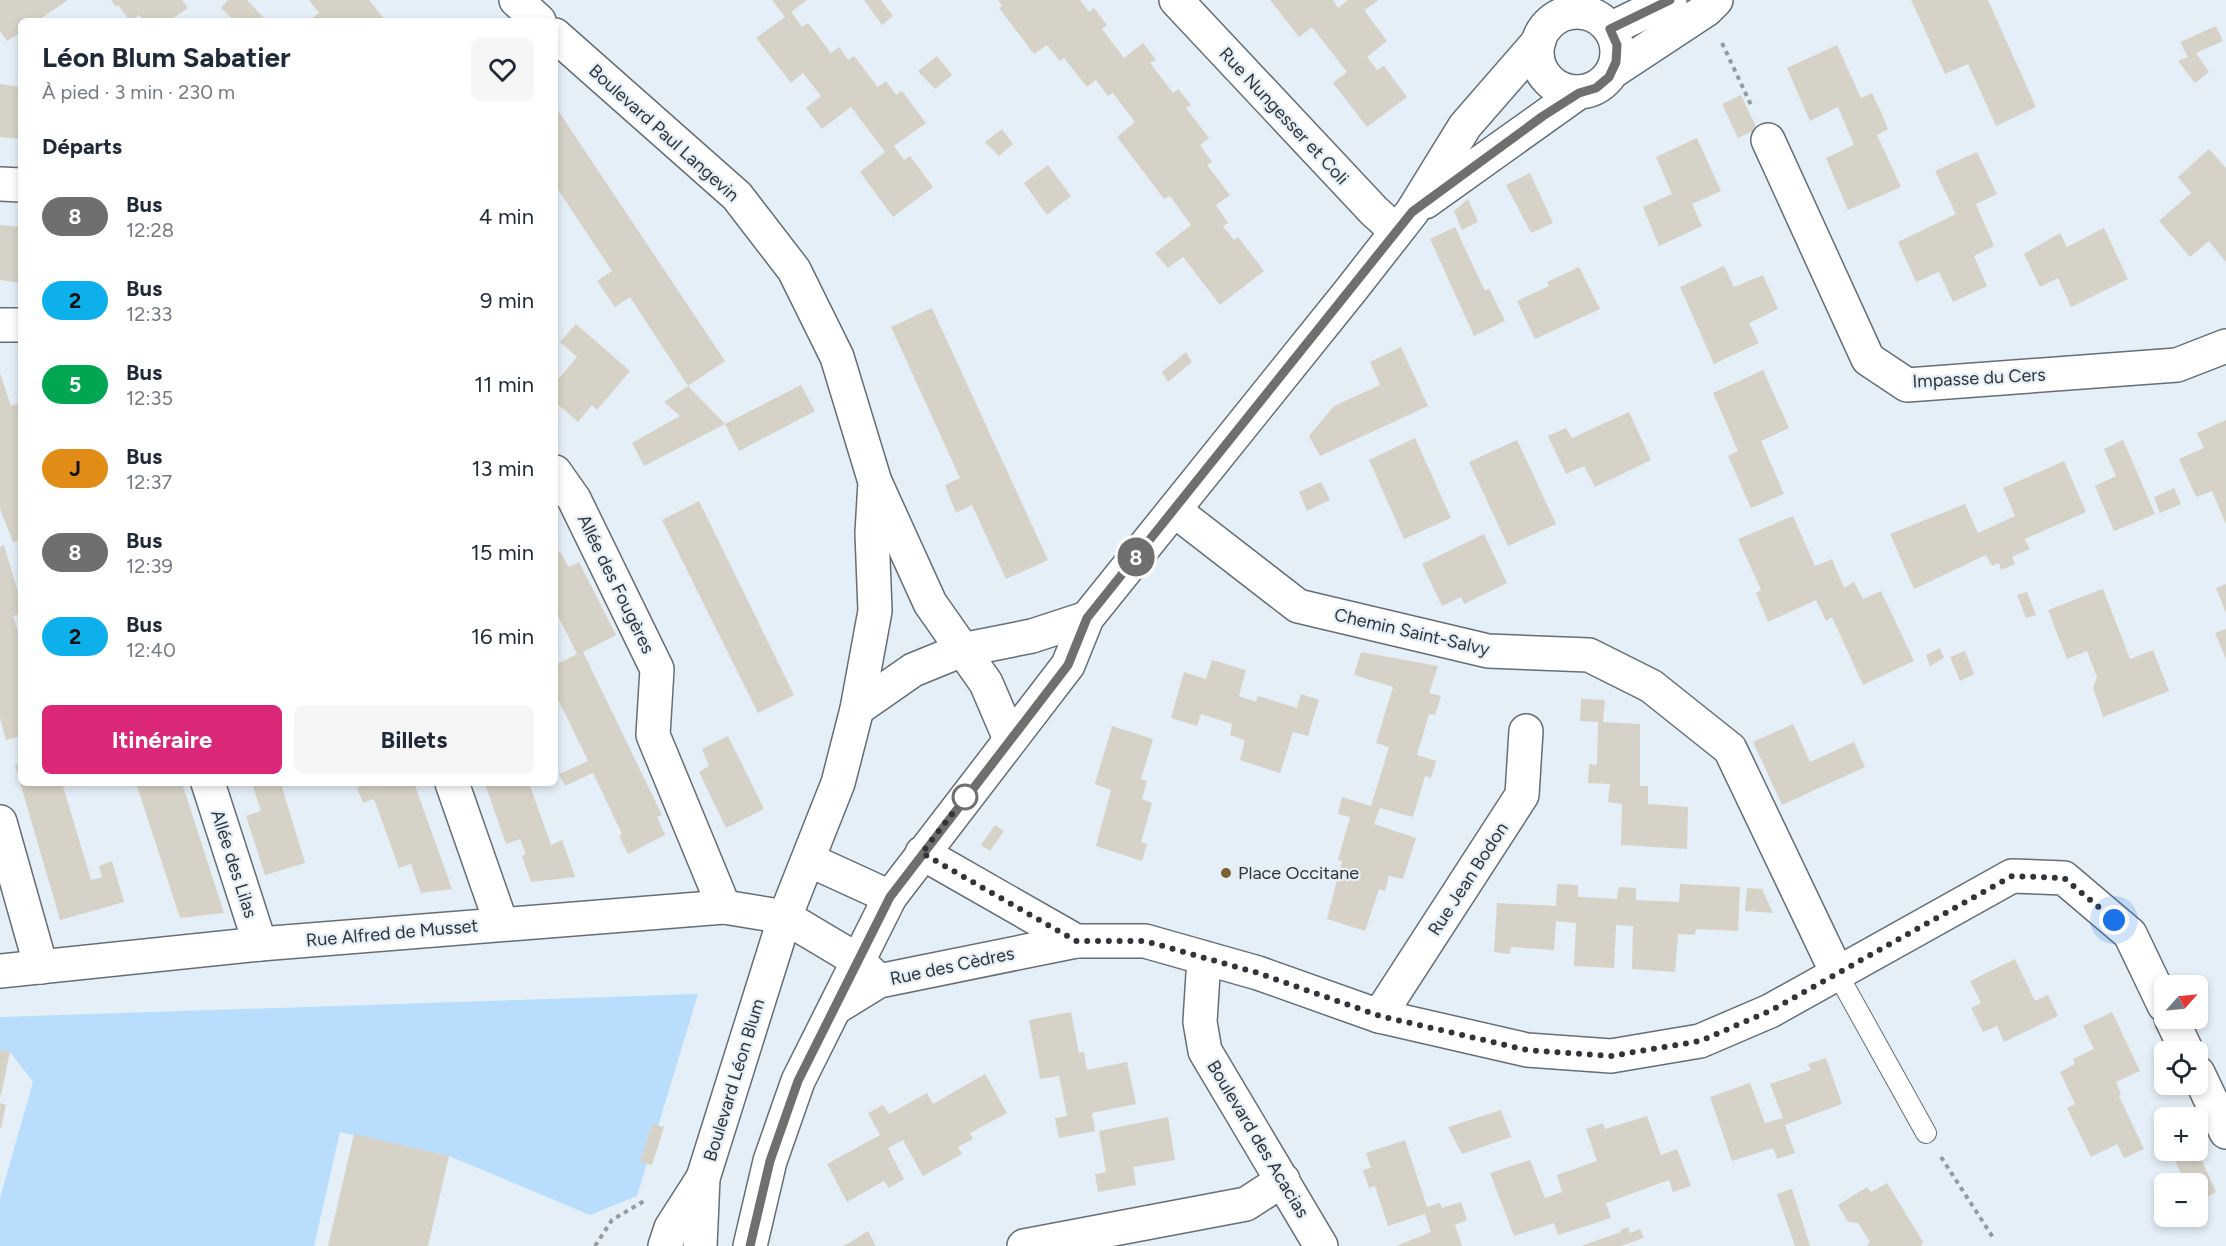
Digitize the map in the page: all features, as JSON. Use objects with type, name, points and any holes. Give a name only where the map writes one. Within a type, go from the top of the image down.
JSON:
[{"type":"street","points":[[516,0],[536,18]]},
{"type":"street","name":"Rue Nungesser et Coli","points":[[1176,0],[1374,211],[1403,221]]},
{"type":"street","points":[[1579,93],[1562,90],[1548,80],[1539,66],[1537,49],[1541,33],[1552,20],[1570,6],[1584,12],[1606,16],[1670,0]]},
{"type":"street","points":[[1403,221],[1579,93],[1596,88],[1612,72],[1711,5]]},
{"type":"street","points":[[1606,16],[1617,45],[1616,62],[1612,72]]},
{"type":"street","name":"Boulevard Paul Langevin","points":[[558,38],[737,196],[794,270],[837,357],[875,482],[872,533],[875,611],[857,709],[838,783],[785,917]]},
{"type":"street","points":[[750,1246],[770,1161],[798,1081],[835,1008],[868,971],[890,897],[1068,665],[1087,618],[1351,290],[1403,221],[1465,126],[1539,41]]},
{"type":"street","name":"Impasse du Cers","points":[[1768,140],[1868,359],[1907,385],[2177,365],[2226,346]]},
{"type":"street","points":[[0,184],[18,185]]},
{"type":"street","points":[[0,325],[18,325]]},
{"type":"street","name":"Allée des Fougères","points":[[558,476],[574,499],[657,669],[653,735],[724,907]]},
{"type":"street","points":[[875,482],[930,603],[986,683],[1010,739]]},
{"type":"street","name":"Chemin Saint-Salvy","points":[[1174,510],[1298,606],[1488,651],[1589,655],[1651,686],[1730,749],[1837,973]]},
{"type":"street","points":[[857,709],[913,670],[962,650],[1032,636],[1087,618]]},
{"type":"street","name":"Rue Jean Bodon","points":[[1380,1016],[1522,795],[1526,731]]},
{"type":"street","name":"Allée des Lilas","points":[[209,786],[260,944]]},
{"type":"street","points":[[453,786],[501,923]]},
{"type":"street","points":[[0,822],[41,966]]},
{"type":"street","name":"Rue des Cèdres","points":[[922,853],[1076,941]]},
{"type":"street","points":[[809,860],[890,897]]},
{"type":"street","name":"Rue des Cèdres","points":[[868,971],[1076,941],[1145,941],[1258,973],[1380,1016],[1527,1050],[1611,1056],[1700,1041],[1770,1011],[2012,876],[2064,878],[2130,934],[2154,984]]},
{"type":"street","name":"Rue Alfred de Musset","points":[[0,971],[260,944],[724,907],[785,917]]},
{"type":"street","points":[[785,917],[868,971]]},
{"type":"street","name":"Boulevard Léon Blum","points":[[700,1246],[703,1178],[785,917]]},
{"type":"street","name":"Boulevard des Acacias","points":[[1204,958],[1200,1022],[1205,1051],[1321,1246]]},
{"type":"street","points":[[2208,1094],[2226,1132]]},
{"type":"street","points":[[665,1246],[671,1228],[703,1178]]},
{"type":"street","points":[[1024,1246],[1246,1204],[1283,1180]]},
{"type":"lane","points":[[1837,973],[1926,1133]]},
{"type":"path","points":[[1711,5],[1768,140]]},
{"type":"path","points":[[1926,1133],[1994,1239]]},
{"type":"shaded area","points":[[698,994],[637,1196],[590,1215],[449,1156],[340,1132],[314,1246],[0,1246],[0,1198],[33,1082],[10,1052],[0,1050],[0,1017]]},
{"type":"building","points":[[0,0],[68,0],[41,18],[18,18],[18,34],[7,41],[0,31]]},
{"type":"building","points":[[111,0],[182,0],[188,8],[173,18],[142,18],[139,15],[128,18],[118,5],[116,7]]},
{"type":"building","points":[[228,0],[247,0],[264,18],[232,18],[221,8]]},
{"type":"building","points":[[309,0],[369,0],[384,18],[313,18],[319,13]]},
{"type":"building","points":[[772,0],[807,0],[791,12],[802,27],[808,23],[831,53],[839,47],[848,60],[854,56],[878,87],[886,81],[896,95],[902,91],[926,123],[894,146],[904,160],[910,156],[933,187],[893,217],[860,172],[885,152],[851,107],[822,129],[806,108],[821,96],[803,73],[791,83],[756,38],[785,17]]},
{"type":"building","points":[[864,0],[881,0],[893,16],[882,25]]},
{"type":"building","points":[[998,0],[1080,0],[1089,12],[1094,8],[1107,25],[1102,29],[1124,58],[1143,43],[1156,60],[1150,63],[1173,93],[1178,89],[1191,105],[1186,108],[1209,138],[1200,145],[1212,162],[1207,165],[1230,195],[1216,205],[1228,223],[1223,226],[1234,240],[1238,237],[1264,271],[1220,305],[1183,257],[1168,268],[1155,253],[1191,225],[1170,196],[1164,199],[1117,137],[1135,122],[1113,93],[1108,96],[1096,80],[1087,87],[1064,58],[1060,61],[1047,45],[1034,54],[999,8],[1002,6]]},
{"type":"building","points":[[1270,0],[1333,0],[1338,8],[1348,0],[1379,0],[1364,10],[1387,41],[1367,57],[1377,70],[1384,66],[1407,97],[1367,127],[1333,83],[1347,72],[1312,27],[1299,37]]},
{"type":"building","points":[[1911,0],[1988,0],[2036,107],[1996,126],[1968,64],[1945,74]]},
{"type":"building","points":[[2216,26],[2223,41],[2196,53],[2209,72],[2195,83],[2178,61],[2188,57],[2180,42]]},
{"type":"building","points":[[1837,45],[1861,98],[1872,93],[1881,112],[1888,129],[1877,135],[1901,187],[1848,210],[1826,158],[1854,145],[1838,107],[1810,121],[1787,68]]},
{"type":"building","points":[[937,56],[952,75],[935,89],[918,71]]},
{"type":"building","points":[[0,84],[18,87],[18,139],[0,137]]},
{"type":"building","points":[[1741,95],[1757,129],[1738,138],[1722,104]]},
{"type":"building","points":[[558,112],[725,361],[688,386],[630,297],[615,307],[597,281],[612,271],[558,190]]},
{"type":"building","points":[[1002,129],[1013,144],[999,156],[985,142]]},
{"type":"building","points":[[1697,138],[1721,191],[1692,204],[1702,226],[1659,246],[1643,207],[1672,194],[1656,157]]},
{"type":"building","points":[[2209,149],[2226,168],[2226,262],[2209,241],[2190,257],[2159,221],[2191,193],[2178,177]]},
{"type":"building","points":[[1977,152],[1997,194],[1976,204],[1994,246],[1974,256],[1987,286],[1953,302],[1939,272],[1916,282],[1898,242],[1956,214],[1935,171]]},
{"type":"building","points":[[1048,165],[1071,196],[1047,215],[1024,183]]},
{"type":"building","points":[[1530,173],[1553,223],[1531,233],[1506,185]]},
{"type":"building","points":[[1468,199],[1478,222],[1462,230],[1454,211]]},
{"type":"building","points":[[0,225],[18,227],[18,283],[0,280]]},
{"type":"building","points":[[1455,227],[1485,291],[1489,288],[1505,321],[1474,336],[1430,239]]},
{"type":"building","points":[[2104,228],[2128,279],[2071,307],[2058,278],[2040,287],[2024,254],[2060,233],[2067,247]]},
{"type":"building","points":[[1724,266],[1734,287],[1763,275],[1778,309],[1749,323],[1759,343],[1714,364],[1680,287]]},
{"type":"building","points":[[1579,267],[1600,309],[1535,339],[1517,301],[1549,286],[1547,282]]},
{"type":"building","points":[[932,308],[1048,560],[1006,579],[972,505],[956,513],[945,485],[960,478],[891,327]]},
{"type":"building","points":[[576,324],[630,371],[597,410],[592,405],[578,422],[558,405],[558,379],[577,357],[560,342]]},
{"type":"building","points":[[1401,347],[1428,406],[1320,456],[1309,436],[1334,406],[1380,385],[1370,362]]},
{"type":"building","points":[[1186,352],[1192,362],[1168,382],[1162,372]]},
{"type":"building","points":[[1763,370],[1789,428],[1761,441],[1784,494],[1751,508],[1728,456],[1738,451],[1713,393]]},
{"type":"building","points":[[0,373],[11,406],[18,403],[18,541],[13,542],[0,509]]},
{"type":"building","points":[[801,385],[815,411],[739,451],[725,424]]},
{"type":"building","points":[[688,386],[725,424],[644,466],[632,443],[680,416],[664,402]]},
{"type":"building","points":[[1629,412],[1651,460],[1595,487],[1584,466],[1566,474],[1548,436],[1566,428],[1572,438]]},
{"type":"building","points":[[2226,420],[2226,524],[2212,491],[2196,497],[2179,459],[2204,448],[2197,433]]},
{"type":"building","points":[[1415,438],[1451,518],[1404,539],[1369,460]]},
{"type":"building","points":[[1517,440],[1556,524],[1508,546],[1469,462]]},
{"type":"building","points":[[2123,440],[2155,514],[2114,531],[2095,486],[2116,476],[2104,449]]},
{"type":"building","points":[[2064,461],[2086,512],[2025,539],[2030,549],[2012,557],[2015,564],[2001,570],[1999,563],[1992,566],[1986,555],[1914,589],[1890,534],[1965,504],[1978,533],[2015,516],[2003,488]]},
{"type":"building","points":[[1321,482],[1330,500],[1307,511],[1299,492]]},
{"type":"building","points":[[2174,488],[2181,504],[2160,513],[2154,497]]},
{"type":"building","points":[[699,501],[794,695],[758,713],[662,520]]},
{"type":"building","points":[[1793,516],[1815,566],[1832,559],[1844,588],[1854,582],[1863,599],[1881,591],[1914,661],[1863,685],[1832,617],[1826,621],[1816,600],[1768,622],[1756,593],[1761,590],[1738,539]]},
{"type":"building","points":[[1484,534],[1507,583],[1464,604],[1461,597],[1442,606],[1422,564]]},
{"type":"building","points":[[4,545],[18,592],[18,615],[13,616],[18,632],[18,737],[6,740],[0,718],[0,547]]},
{"type":"building","points":[[560,552],[569,567],[579,562],[616,635],[583,652],[662,815],[657,817],[665,835],[628,854],[619,836],[622,834],[593,773],[565,786],[559,774],[588,761],[558,699],[558,664],[577,654],[558,616],[558,553]]},
{"type":"building","points":[[2226,584],[2226,613],[2216,588]]},
{"type":"building","points":[[2103,589],[2130,659],[2153,650],[2169,691],[2103,717],[2093,688],[2097,677],[2087,651],[2067,659],[2048,610]]},
{"type":"building","points":[[2027,592],[2036,615],[2026,618],[2017,595]]},
{"type":"building","points":[[2226,629],[2226,659],[2215,633]]},
{"type":"building","points":[[1940,648],[1944,658],[1930,666],[1926,655]]},
{"type":"building","points":[[1965,651],[1974,674],[1960,681],[1950,657]]},
{"type":"building","points":[[1361,652],[1438,666],[1429,693],[1441,696],[1435,715],[1429,714],[1417,755],[1436,761],[1431,778],[1425,776],[1413,817],[1380,808],[1374,824],[1416,838],[1403,879],[1389,876],[1385,891],[1379,889],[1365,931],[1327,919],[1342,861],[1338,860],[1350,817],[1338,814],[1342,797],[1371,806],[1389,747],[1376,743],[1393,687],[1354,675]]},
{"type":"building","points":[[1212,660],[1246,670],[1239,696],[1256,702],[1258,696],[1297,708],[1301,694],[1319,700],[1308,736],[1293,732],[1280,773],[1240,760],[1245,740],[1230,735],[1232,724],[1201,714],[1197,726],[1171,718],[1184,672],[1206,679]]},
{"type":"building","points":[[1581,699],[1605,700],[1603,722],[1640,724],[1640,786],[1648,786],[1648,804],[1688,807],[1687,849],[1621,845],[1622,804],[1608,802],[1610,784],[1588,783],[1589,764],[1597,765],[1598,722],[1580,721]]},
{"type":"building","points":[[1793,724],[1810,762],[1854,742],[1865,767],[1782,805],[1753,742]]},
{"type":"building","points":[[1112,726],[1153,739],[1141,779],[1147,781],[1142,799],[1152,803],[1141,842],[1147,844],[1142,861],[1096,846],[1111,790],[1095,784]]},
{"type":"building","points":[[728,736],[764,809],[726,828],[699,772],[709,766],[702,749]]},
{"type":"building","points":[[21,786],[63,786],[91,880],[102,877],[99,866],[112,861],[124,902],[60,920]]},
{"type":"building","points":[[137,786],[183,786],[224,913],[180,918]]},
{"type":"building","points":[[253,786],[284,786],[282,787],[305,863],[265,875],[246,816],[261,811]]},
{"type":"building","points":[[361,786],[415,786],[452,889],[421,893],[411,864],[399,868],[374,799],[363,803],[357,788]]},
{"type":"building","points":[[486,786],[530,786],[551,845],[562,840],[575,877],[531,882],[522,856],[526,854],[520,839],[506,844]]},
{"type":"building","points":[[995,825],[1004,831],[990,851],[981,845]]},
{"type":"building","points":[[1557,884],[1578,885],[1578,897],[1617,899],[1619,887],[1636,888],[1636,900],[1679,902],[1680,884],[1740,887],[1738,931],[1696,929],[1695,935],[1678,934],[1675,972],[1632,969],[1633,926],[1616,925],[1614,968],[1574,966],[1576,923],[1556,921],[1554,950],[1511,947],[1510,954],[1494,952],[1497,903],[1556,906]]},
{"type":"building","points":[[1747,888],[1762,889],[1773,913],[1745,911]]},
{"type":"building","points":[[2015,959],[2035,1001],[2048,995],[2058,1016],[2004,1042],[1997,1026],[1983,1032],[1971,1008],[1981,1003],[1970,981]]},
{"type":"building","points":[[1071,1012],[1079,1053],[1084,1052],[1087,1070],[1127,1062],[1136,1104],[1092,1113],[1095,1131],[1059,1138],[1055,1118],[1067,1116],[1059,1076],[1040,1079],[1029,1020]]},
{"type":"building","points":[[2112,1012],[2140,1071],[2116,1082],[2121,1094],[2119,1096],[2144,1149],[2124,1158],[2117,1144],[2091,1157],[2067,1108],[2075,1104],[2060,1072],[2075,1064],[2073,1059],[2094,1049],[2083,1026]]},
{"type":"building","points":[[0,1050],[10,1052],[1,1095],[0,1094]]},
{"type":"building","points":[[1826,1058],[1842,1104],[1785,1125],[1795,1153],[1777,1159],[1773,1148],[1732,1161],[1710,1097],[1750,1083],[1765,1123],[1783,1118],[1770,1084],[1811,1070],[1808,1064]]},
{"type":"building","points":[[985,1074],[1007,1113],[970,1133],[973,1139],[958,1147],[962,1154],[923,1176],[903,1140],[888,1148],[904,1179],[889,1188],[884,1181],[847,1202],[827,1164],[880,1135],[868,1113],[883,1105],[889,1114],[927,1093],[933,1104]]},
{"type":"building","points":[[0,1103],[6,1105],[1,1128],[0,1128]]},
{"type":"building","points":[[1501,1110],[1511,1137],[1462,1154],[1448,1127]]},
{"type":"building","points":[[1647,1116],[1661,1155],[1677,1149],[1691,1186],[1673,1192],[1669,1180],[1606,1203],[1611,1218],[1558,1235],[1554,1223],[1514,1236],[1490,1173],[1530,1160],[1545,1198],[1562,1192],[1557,1175],[1597,1161],[1586,1129],[1603,1123],[1605,1129]]},
{"type":"building","points":[[1168,1117],[1175,1160],[1133,1167],[1136,1185],[1098,1192],[1095,1174],[1106,1172],[1099,1131]]},
{"type":"building","points":[[652,1124],[664,1127],[652,1165],[640,1162]]},
{"type":"building","points":[[354,1134],[449,1156],[428,1246],[328,1246]]},
{"type":"building","points":[[1405,1140],[1427,1207],[1440,1203],[1442,1208],[1461,1202],[1467,1220],[1455,1225],[1462,1246],[1396,1246],[1431,1232],[1425,1214],[1388,1226],[1375,1186],[1369,1188],[1363,1170],[1371,1168],[1366,1153]]},
{"type":"building","points":[[2175,1161],[2202,1161],[2207,1173],[2181,1173]]},
{"type":"building","points":[[2208,1174],[2216,1192],[2208,1196]]},
{"type":"building","points":[[1887,1183],[1923,1242],[1921,1246],[1867,1246],[1870,1242],[1858,1223],[1848,1222],[1838,1205],[1867,1187],[1871,1192]]},
{"type":"building","points":[[1792,1189],[1810,1246],[1795,1246],[1777,1194]]},
{"type":"building","points":[[1628,1227],[1630,1233],[1640,1229],[1644,1238],[1620,1246],[1581,1246],[1621,1232],[1620,1230]]},
{"type":"building","points":[[868,1231],[876,1246],[843,1246],[847,1244]]},
{"type":"bus line","name":"8","points":[[750,1246],[770,1161],[798,1081],[890,897],[1068,665],[1087,618],[1351,290],[1395,230],[1412,212],[1543,116],[1579,93],[1596,88],[1609,77],[1616,62],[1617,45],[1610,29],[1670,0]]},
{"type":"place","name":"Place Occitane","points":[[1226,873]]},
{"type":"route","points":[[965,797],[922,853],[1076,941],[1145,941],[1258,973],[1380,1016],[1527,1050],[1611,1056],[1700,1041],[1770,1011],[2012,876],[2064,878],[2114,920]]}]
